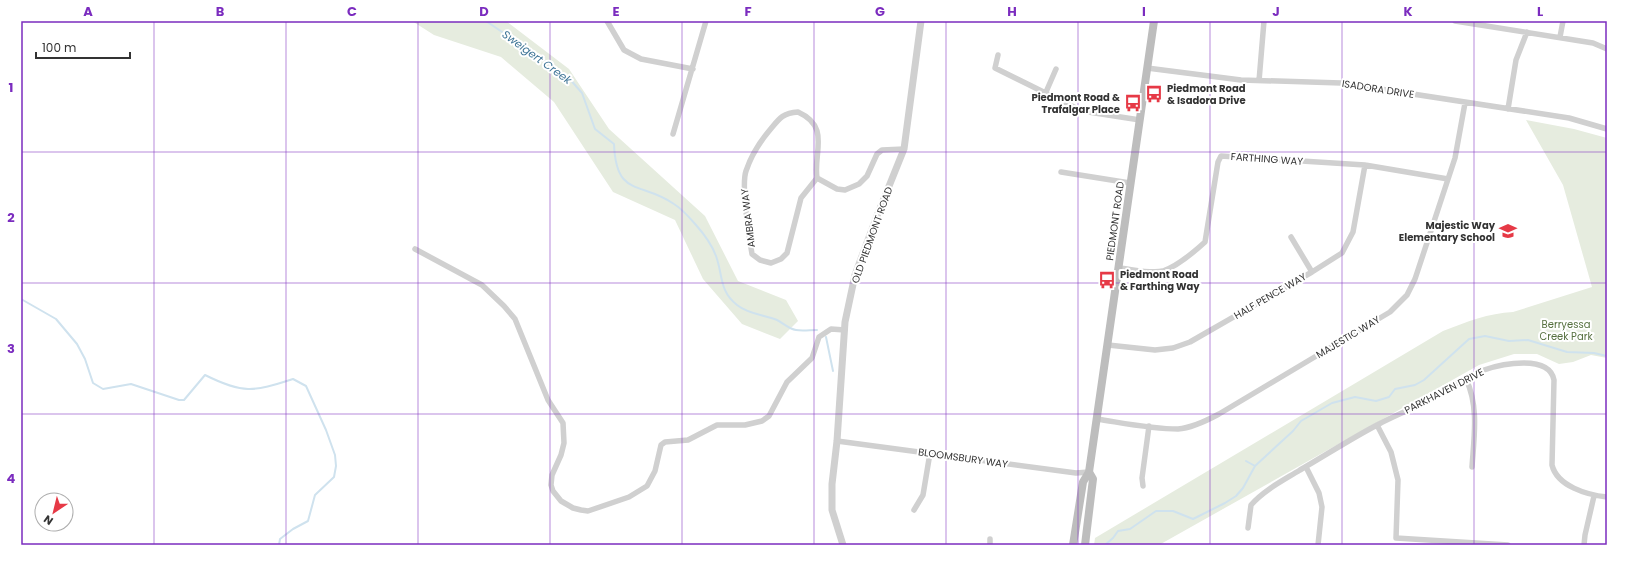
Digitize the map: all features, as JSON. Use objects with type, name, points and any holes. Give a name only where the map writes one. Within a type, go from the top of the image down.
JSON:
[{"type":"main road","name":"PIEDMONT ROAD","points":[[1073,545],[1083,482],[1089,472],[1154,21]]},
{"type":"main road","name":"PIEDMONT ROAD","points":[[1085,545],[1093,479],[1089,472]]},
{"type":"street","points":[[607,21],[624,50],[641,59],[693,69]]},
{"type":"street","points":[[673,134],[706,21]]},
{"type":"street","name":"OLD PIEDMONT ROAD","points":[[843,545],[832,510],[832,484],[837,441],[845,330],[855,275],[904,149],[922,21]]},
{"type":"street","points":[[1259,81],[1264,21]]},
{"type":"street","points":[[1455,21],[1593,43],[1607,49]]},
{"type":"street","points":[[1560,37],[1563,21]]},
{"type":"street","points":[[1508,109],[1516,60],[1527,32]]},
{"type":"street","points":[[998,55],[995,68],[1082,111],[1140,120]]},
{"type":"street","name":"ISADORA DRIVE","points":[[1147,68],[1241,80],[1341,82],[1569,118],[1607,130]]},
{"type":"street","points":[[1046,92],[1056,69]]},
{"type":"street","name":"MAJESTIC WAY","points":[[1097,419],[1179,429],[1200,424],[1390,312],[1407,295],[1415,279],[1455,158],[1465,102]]},
{"type":"street","name":"AMBRA WAY","points":[[798,112],[813,122],[818,133],[819,143],[815,168],[817,178],[802,198],[787,253],[781,259],[771,264],[760,260],[752,254],[744,184],[745,172],[758,145],[780,117],[789,113],[798,112]]},
{"type":"street","points":[[817,178],[836,189],[845,190],[858,184],[867,176],[877,154],[882,150],[904,149]]},
{"type":"street","name":"FARTHING WAY","points":[[1119,268],[1144,271],[1163,271],[1187,258],[1205,242],[1218,162],[1221,156],[1364,165],[1448,179]]},
{"type":"street","name":"HALF PENCE WAY","points":[[1108,345],[1155,350],[1173,348],[1190,342],[1312,272],[1342,253],[1353,232],[1364,165]]},
{"type":"street","points":[[1060,172],[1130,183]]},
{"type":"street","points":[[1291,237],[1312,272]]},
{"type":"street","points":[[415,249],[482,286],[504,306],[515,319],[548,400],[563,423],[564,443],[561,455],[552,475],[551,485],[553,491],[561,501],[573,508],[581,510],[588,511],[629,497],[646,486],[655,471],[661,445],[665,442],[688,440],[717,425],[746,425],[762,421],[769,416],[787,382],[812,358],[820,337],[831,329],[845,330]]},
{"type":"street","name":"PARKHAVEN DRIVE","points":[[1248,528],[1249,511],[1251,505],[1256,499],[1270,489],[1377,425],[1421,404],[1449,387],[1483,370],[1504,365],[1532,364],[1548,368],[1554,380],[1552,465],[1554,473],[1571,486],[1594,496],[1607,497]]},
{"type":"street","points":[[1466,379],[1472,391],[1475,415],[1472,467]]},
{"type":"street","points":[[1377,425],[1391,452],[1398,480],[1396,538],[1508,545]]},
{"type":"street","points":[[1143,486],[1142,478],[1149,426]]},
{"type":"street","name":"BLOOMSBURY WAY","points":[[837,441],[1076,472],[1089,472]]},
{"type":"street","points":[[914,510],[923,495],[930,453]]},
{"type":"street","points":[[1306,467],[1319,493],[1322,507],[1318,545]]},
{"type":"street","points":[[1584,545],[1594,496]]},
{"type":"green space","points":[[412,21],[506,21],[569,69],[609,129],[705,216],[738,281],[786,300],[798,321],[780,339],[742,324],[703,279],[675,220],[613,192],[554,102],[501,57],[434,35]]},
{"type":"green space","name":"Berryessa Creek Park","points":[[1526,120],[1574,129],[1607,138],[1607,358],[1591,355],[1573,362],[1559,364],[1537,354],[1514,354],[1479,365],[1159,545],[1094,545],[1095,538],[1443,331],[1478,318],[1513,312],[1592,287],[1563,185]]},
{"type":"waterway","name":"Sweigert Creek","points":[[486,21],[568,77],[582,93],[595,129],[614,144],[616,161],[620,173],[625,181],[632,186],[662,197],[677,206],[689,217],[705,236],[714,252],[724,288],[731,300],[741,308],[777,320],[793,329],[817,330]]},
{"type":"waterway","points":[[21,299],[56,319],[77,344],[85,359],[93,383],[103,389],[131,384],[179,400],[184,400],[205,375],[229,385],[248,389],[268,387],[293,379],[306,386],[326,430],[335,455],[336,466],[334,477],[315,495],[308,521],[293,529],[280,539],[279,545]]},
{"type":"waterway","points":[[1105,545],[1118,531],[1130,529],[1156,511],[1173,511],[1193,519],[1225,503],[1236,496],[1243,488],[1255,466],[1293,431],[1301,421],[1332,403],[1355,397],[1376,401],[1389,397],[1395,389],[1415,385],[1424,380],[1469,339],[1485,336],[1509,341],[1528,340],[1567,352],[1594,353],[1607,356]]},
{"type":"waterway","name":"Sweigert Creek","points":[[826,337],[833,371]]},
{"type":"waterway","name":"Sweigert Creek","points":[[1246,461],[1255,466]]},
{"type":"place","name":"Piedmont Road & Isadora Drive","points":[[1154,94]]},
{"type":"place","name":"Piedmont Road & Trafalgar Place","points":[[1133,103]]},
{"type":"place","name":"Majestic Way Elementary School","points":[[1508,231]]},
{"type":"place","name":"Piedmont Road & Farthing Way","points":[[1107,280]]}]
